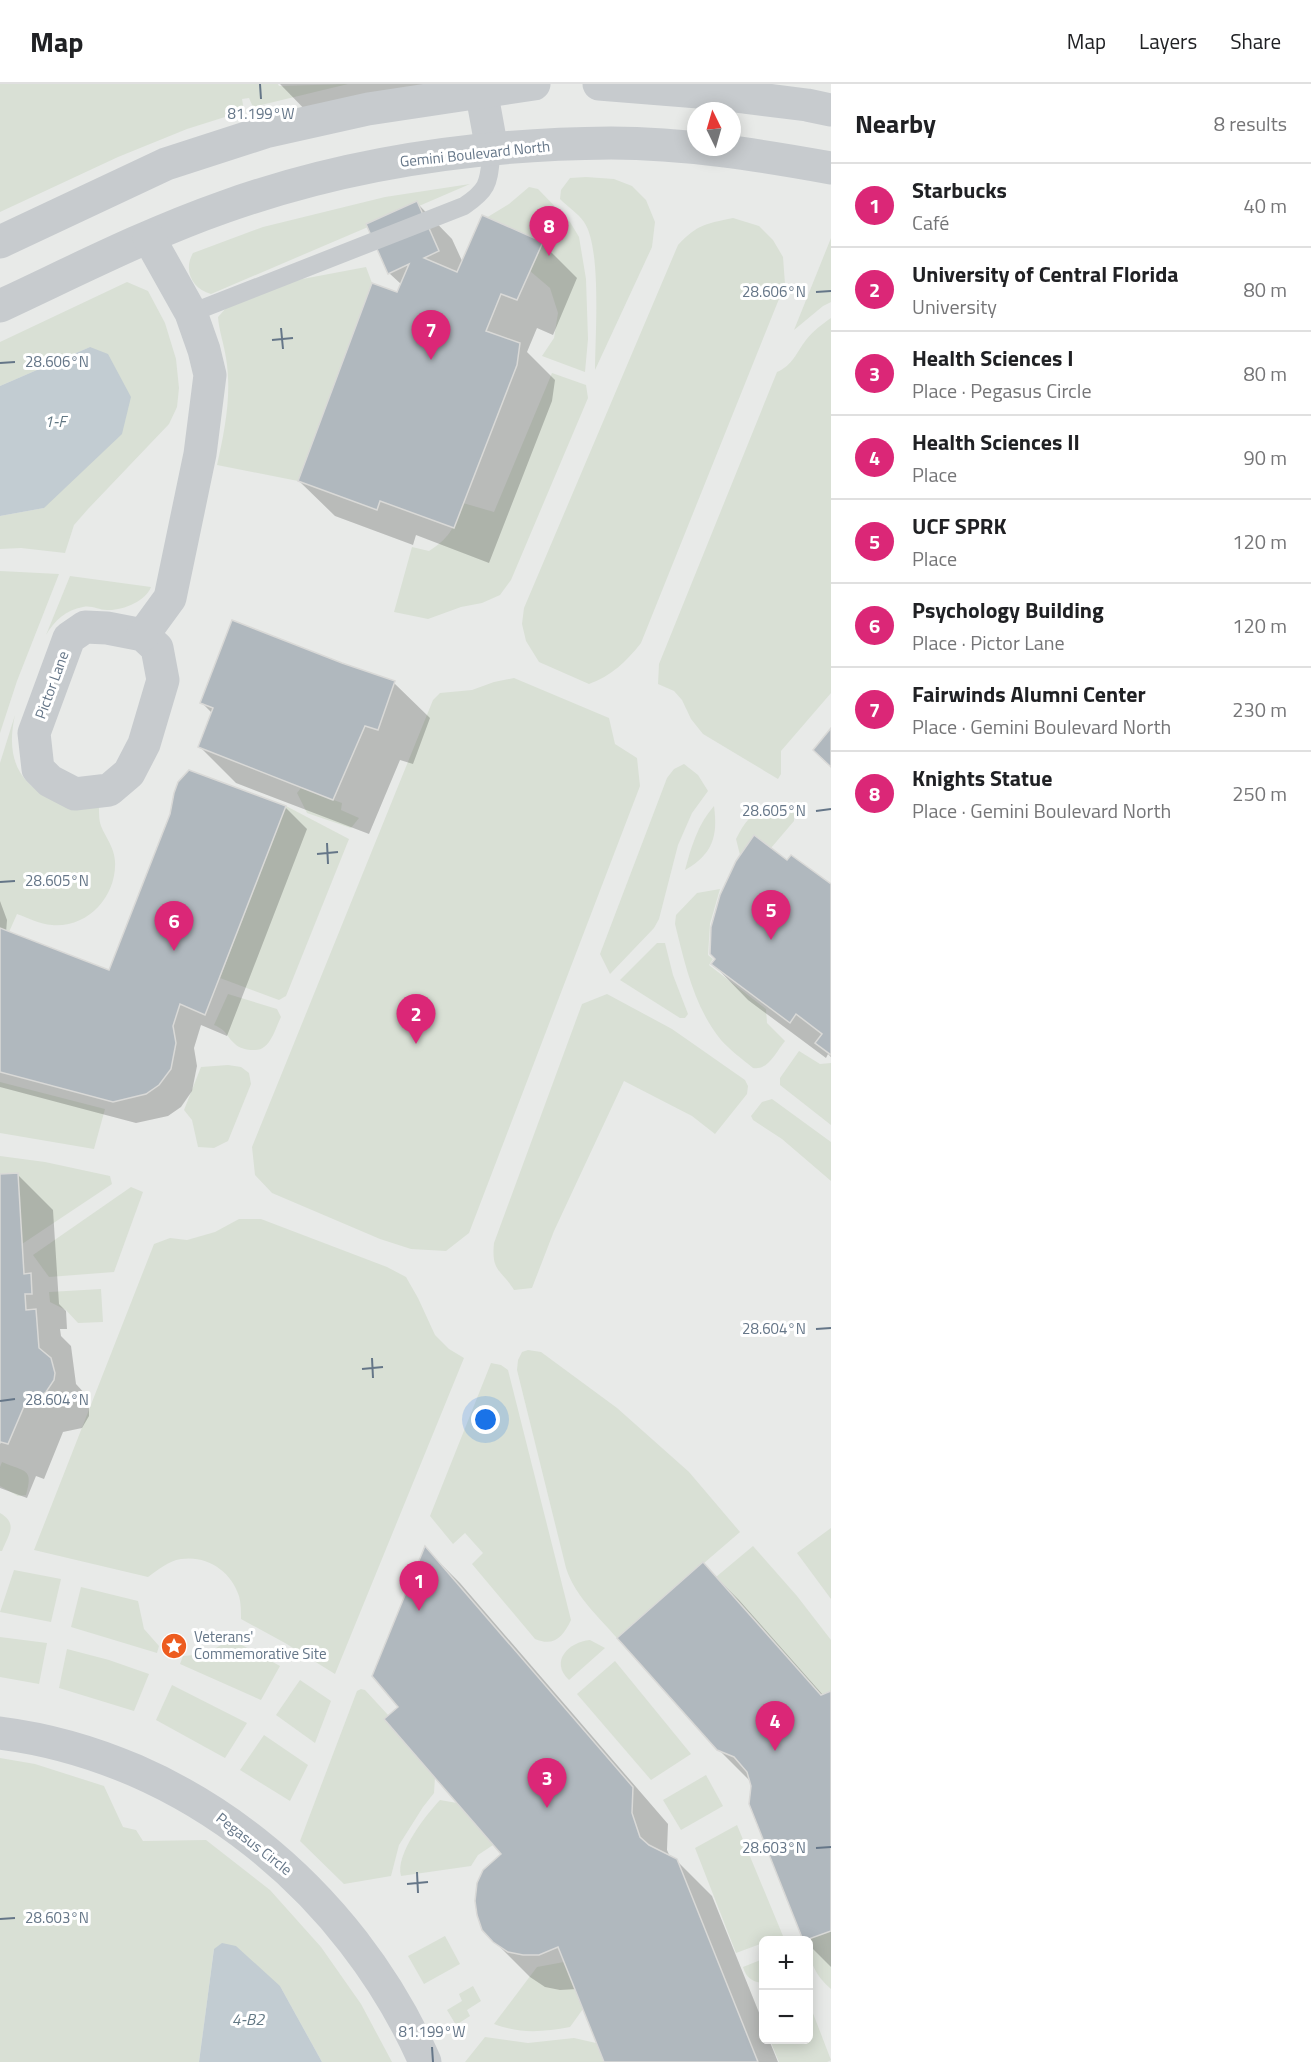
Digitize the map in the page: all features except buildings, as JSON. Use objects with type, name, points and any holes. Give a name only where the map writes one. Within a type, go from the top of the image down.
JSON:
[{"type":"street","points":[[0,242],[166,164],[265,132],[481,87],[534,84]]},
{"type":"street","points":[[599,84],[711,93],[831,110]]},
{"type":"street","points":[[481,87],[492,150]]},
{"type":"street","name":"Gemini Boulevard North","points":[[0,306],[149,238],[224,207],[336,173],[438,155],[612,143],[758,155],[831,168]]},
{"type":"street","points":[[143,634],[170,598],[200,454],[210,375],[191,313],[149,238]]},
{"type":"street","name":"Pictor Lane","points":[[85,627],[143,634],[157,648],[163,680],[144,744],[129,773],[109,790],[75,794],[50,781],[38,769],[34,733],[69,638],[85,627]]},
{"type":"street","name":"Pegasus Circle","points":[[0,1733],[69,1748],[123,1766],[163,1784],[206,1808],[255,1842],[309,1889],[349,1934],[398,2006],[425,2062]]},
{"type":"lane","points":[[191,313],[464,206],[480,195],[488,181],[492,150]]},
{"type":"shaded area","points":[[0,84],[831,84],[831,2062],[0,2062]]},
{"type":"shaded area","points":[[0,84],[278,84],[279,86],[348,84],[253,107],[249,98],[242,99],[244,111],[187,129],[118,157],[0,212]]},
{"type":"shaded area","points":[[570,178],[614,179],[632,186],[646,200],[655,222],[652,247],[595,370],[596,293],[590,234],[584,222],[560,199],[561,190]]},
{"type":"shaded area","points":[[470,184],[419,206],[416,202],[366,224],[368,227],[211,294],[204,292],[194,283],[189,272],[193,253],[263,227],[385,197]]},
{"type":"shaded area","points":[[529,187],[538,189],[570,222],[579,237],[586,279],[588,339],[585,372],[542,356],[554,338],[558,313],[550,288],[530,271],[542,242],[486,218],[509,204]]},
{"type":"shaded area","points":[[733,218],[759,226],[773,240],[783,257],[785,284],[641,643],[618,668],[589,684],[539,662],[526,641],[522,624],[524,608],[678,245],[702,226]]},
{"type":"shaded area","points":[[831,238],[831,302],[794,330]]},
{"type":"shaded area","points":[[366,267],[372,283],[298,481],[217,465],[228,398],[228,371],[218,317],[227,307],[297,280]]},
{"type":"shaded area","points":[[127,282],[148,291],[165,323],[176,359],[179,388],[177,407],[169,424],[74,525],[65,553],[21,548],[0,549],[0,516],[44,508],[90,347],[0,386],[0,342]]},
{"type":"shaded area","points":[[831,318],[831,693],[781,751],[781,774],[778,779],[703,734],[674,691],[658,684],[659,664],[777,372],[791,362],[811,334]]},
{"type":"shaded area","points":[[552,373],[586,385],[588,398],[511,580],[500,595],[482,603],[461,607],[428,619],[394,612],[412,547],[429,551],[442,541],[454,525],[463,503],[494,512]]},
{"type":"shaded area","points":[[0,571],[59,574],[17,681],[0,733]]},
{"type":"shaded area","points":[[70,576],[151,587],[139,601],[126,607],[107,610],[86,607],[66,613],[57,620],[46,635]]},
{"type":"shaded area","points":[[514,678],[609,718],[615,744],[637,758],[640,786],[469,1233],[446,1251],[411,1249],[380,1239],[272,1193],[255,1175],[252,1147],[433,700],[440,693],[472,690]]},
{"type":"shaded area","points":[[15,715],[12,738],[14,757],[20,772],[43,794],[60,801],[99,808],[100,824],[115,861],[111,886],[98,907],[88,915],[65,925],[52,925],[17,914],[9,932],[0,928],[0,763]]},
{"type":"shaded area","points":[[684,764],[698,775],[708,791],[692,813],[678,845],[659,919],[654,928],[610,974],[600,954],[667,778],[674,769]]},
{"type":"shaded area","points":[[301,788],[342,803],[341,810],[359,818],[351,828],[307,813],[297,793]]},
{"type":"shaded area","points":[[779,804],[794,813],[794,821],[771,848],[754,835],[740,855],[736,839],[744,825],[758,812]]},
{"type":"shaded area","points":[[286,806],[349,839],[286,996],[279,1000],[220,978]]},
{"type":"shaded area","points":[[714,806],[715,826],[712,843],[702,857],[685,870],[699,828]]},
{"type":"shaded area","points":[[720,889],[710,924],[708,955],[713,959],[709,965],[766,1009],[767,1023],[785,1041],[763,1067],[753,1068],[732,1051],[721,1040],[704,1014],[692,985],[675,924],[676,915],[697,893]]},
{"type":"shaded area","points":[[657,943],[665,943],[673,975],[688,1014],[685,1018],[680,1018],[620,980]]},
{"type":"shaded area","points":[[228,994],[277,1009],[281,1017],[271,1039],[264,1047],[259,1050],[241,1048],[222,1029],[214,1025]]},
{"type":"shaded area","points":[[607,994],[672,1029],[745,1080],[748,1086],[747,1094],[715,1134],[692,1116],[624,1081],[554,1231],[532,1288],[514,1290],[498,1270],[494,1260],[494,1243],[582,1004]]},
{"type":"shaded area","points":[[799,1051],[820,1064],[831,1063],[831,1125],[780,1085],[780,1078]]},
{"type":"shaded area","points":[[228,1065],[241,1067],[249,1073],[251,1084],[228,1141],[214,1148],[198,1147],[192,1120],[184,1110],[201,1067]]},
{"type":"shaded area","points":[[0,1082],[105,1109],[94,1149],[0,1133]]},
{"type":"shaded area","points":[[772,1099],[831,1142],[831,1181],[782,1139],[753,1120],[751,1116],[762,1102]]},
{"type":"shaded area","points":[[0,1156],[45,1162],[110,1176],[112,1184],[22,1244],[18,1173],[0,1174]]},
{"type":"shaded area","points":[[131,1187],[143,1192],[114,1272],[49,1277],[33,1255]]},
{"type":"shaded area","points":[[239,1219],[261,1219],[387,1267],[406,1277],[435,1335],[449,1349],[464,1358],[335,1674],[241,1619],[240,1599],[235,1587],[224,1572],[209,1562],[191,1558],[176,1560],[148,1577],[34,1550],[154,1244],[170,1238],[187,1240],[215,1232]]},
{"type":"shaded area","points":[[101,1289],[103,1322],[78,1323],[66,1310],[50,1302],[49,1292]]},
{"type":"shaded area","points":[[528,1350],[541,1352],[617,1408],[689,1472],[740,1532],[617,1638],[581,1597],[566,1568],[517,1370],[522,1352]]},
{"type":"shaded area","points":[[491,1363],[501,1365],[508,1370],[571,1620],[561,1636],[553,1641],[535,1639],[472,1564],[483,1553],[465,1533],[453,1544],[430,1516]]},
{"type":"shaded area","points":[[2,1462],[26,1472],[29,1480],[26,1495],[18,1496],[0,1486]]},
{"type":"shaded area","points":[[0,1513],[6,1517],[11,1526],[2,1551],[0,1551]]},
{"type":"shaded area","points":[[831,1528],[831,1599],[797,1553]]},
{"type":"shaded area","points":[[753,1546],[797,1596],[831,1640],[831,1691],[821,1695],[716,1577]]},
{"type":"shaded area","points":[[14,1570],[61,1579],[51,1622],[0,1612]]},
{"type":"shaded area","points":[[81,1587],[138,1601],[144,1629],[159,1646],[157,1653],[71,1627]]},
{"type":"shaded area","points":[[0,1637],[47,1643],[39,1684],[0,1677]]},
{"type":"shaded area","points":[[231,1639],[280,1666],[261,1700],[180,1664],[183,1656],[206,1654]]},
{"type":"shaded area","points":[[590,1640],[605,1648],[569,1680],[561,1666],[564,1654],[575,1644]]},
{"type":"shaded area","points":[[67,1649],[149,1674],[134,1711],[59,1688]]},
{"type":"shaded area","points":[[615,1661],[691,1754],[651,1780],[577,1694]]},
{"type":"shaded area","points":[[300,1680],[331,1701],[315,1743],[276,1715]]},
{"type":"shaded area","points":[[172,1685],[247,1723],[225,1758],[156,1720]]},
{"type":"shaded area","points":[[365,1690],[388,1715],[385,1719],[435,1777],[434,1793],[399,1845],[391,1876],[344,1884],[300,1841],[357,1691]]},
{"type":"shaded area","points":[[264,1735],[308,1765],[290,1801],[240,1770]]},
{"type":"shaded area","points":[[0,1758],[35,1764],[104,1786],[123,1827],[136,1830],[143,1841],[206,1840],[270,1890],[321,1947],[361,2004],[392,2062],[322,2062],[280,1986],[214,1949],[199,2062],[0,2062]]},
{"type":"shaded area","points":[[706,1775],[723,1806],[681,1830],[663,1800]]},
{"type":"shaded area","points":[[440,1800],[457,1803],[493,1845],[478,1855],[471,1866],[401,1876],[400,1867],[407,1846],[427,1815]]},
{"type":"shaded area","points":[[737,1825],[783,1936],[759,1936],[759,1944],[736,1953],[695,1848]]},
{"type":"shaded area","points":[[831,1931],[831,1989],[814,1967],[813,1937]]},
{"type":"shaded area","points":[[445,1936],[460,1964],[424,1984],[408,1956]]},
{"type":"shaded area","points":[[759,1961],[759,1982],[750,1979],[743,1967]]},
{"type":"shaded area","points":[[564,1962],[583,2009],[570,2027],[532,2031],[494,2024],[537,1967]]},
{"type":"shaded area","points":[[473,1986],[481,2001],[467,2010],[470,2016],[456,2025],[447,2010],[462,2001],[459,1994]]},
{"type":"shaded area","points":[[813,2013],[831,2060],[827,2062],[779,2062],[772,2044],[813,2044]]},
{"type":"shaded area","points":[[485,2037],[528,2043],[574,2038],[596,2043],[604,2062],[465,2062]]},
{"type":"water","name":"1-F","points":[[90,347],[108,354],[131,397],[122,434],[44,508],[0,516],[0,386]]},
{"type":"water","name":"4-B2","points":[[222,1943],[236,1946],[280,1986],[322,2062],[199,2062],[214,1949]]},
{"type":"place","name":"Knights Statue","points":[[549,256]]},
{"type":"place","name":"Fairwinds Alumni Center","points":[[431,360]]},
{"type":"place","name":"UCF SPRK","points":[[771,940]]},
{"type":"place","name":"Psychology Building","points":[[174,951]]},
{"type":"place","name":"University of Central Florida","points":[[416,1044]]},
{"type":"place","name":"Starbucks","points":[[419,1611]]},
{"type":"place","name":"Veterans' Commemorative Site","points":[[174,1646]]},
{"type":"place","name":"Health Sciences II","points":[[775,1751]]},
{"type":"place","name":"Health Sciences I","points":[[547,1808]]}]
